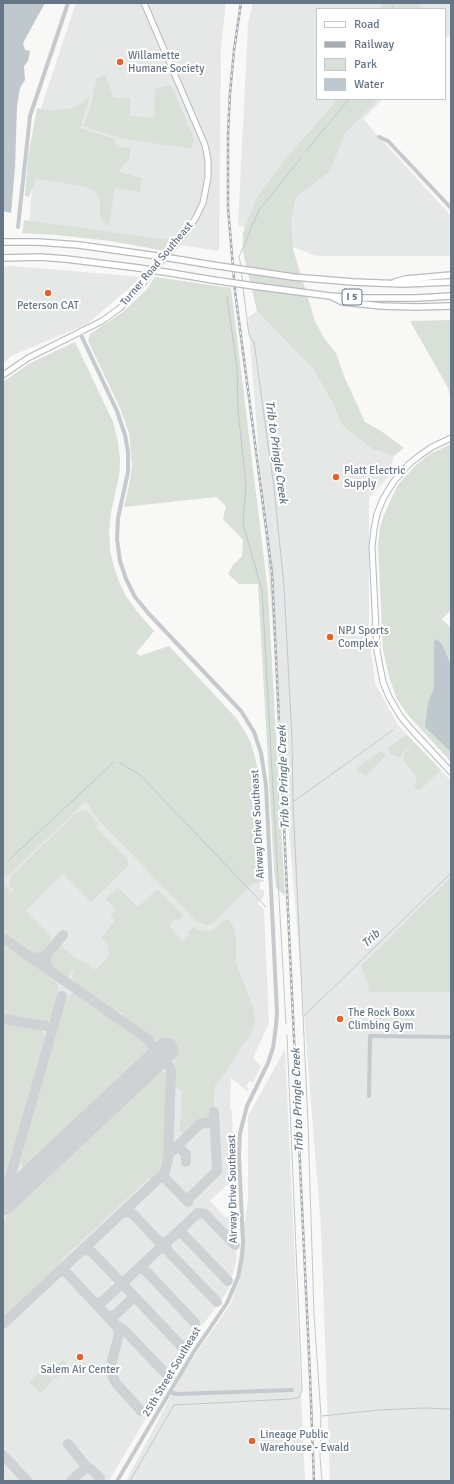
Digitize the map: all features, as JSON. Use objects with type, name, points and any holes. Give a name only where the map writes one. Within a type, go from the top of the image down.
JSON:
[{"type":"highway","name":"I 5","points":[[3,242],[38,242],[79,245],[319,280],[391,284],[451,282]]},
{"type":"highway","name":"I 5","points":[[3,258],[40,257],[66,259],[139,268],[330,296],[395,298],[451,296]]},
{"type":"highway","points":[[391,284],[406,279],[451,275]]},
{"type":"highway","name":"I 5","points":[[330,296],[343,302],[381,306],[451,306]]},
{"type":"main road","name":"Turner Road Southeast","points":[[3,375],[28,358],[80,333],[111,315],[132,297],[190,227],[200,210],[205,194],[208,168],[205,145],[144,3]]},
{"type":"main road","points":[[451,438],[432,447],[419,456],[409,464],[394,481],[383,499],[378,514],[374,529],[372,547],[377,651],[383,682],[389,697],[404,721],[451,772]]},
{"type":"street","points":[[18,227],[30,116],[68,3]]},
{"type":"street","points":[[379,137],[388,141],[451,208]]},
{"type":"street","name":"Airway Drive Southeast","points":[[80,333],[117,411],[125,435],[128,452],[128,472],[119,514],[117,539],[120,561],[126,579],[135,597],[149,614],[241,711],[257,739],[264,765],[276,1026],[270,1056],[247,1106],[241,1127],[239,1156],[243,1243],[239,1272]]},
{"type":"street","points":[[370,1096],[370,1036],[451,1037]]},
{"type":"street","name":"25th Street Southeast","points":[[117,1481],[193,1353],[227,1303],[239,1272]]},
{"type":"street","points":[[170,1392],[177,1394],[292,1390]]},
{"type":"shaded area","points":[[76,3],[226,3],[221,48],[219,251],[29,222],[39,114]]},
{"type":"shaded area","points":[[253,3],[451,3],[451,33],[446,38],[446,8],[316,8],[316,100],[382,100],[363,119],[451,216],[451,256],[316,256],[238,225],[248,24]]},
{"type":"shaded area","points":[[13,266],[142,277],[87,324],[11,356],[3,364],[3,267]]},
{"type":"shaded area","points":[[257,311],[313,369],[334,405],[342,425],[372,449],[394,456],[389,476],[369,498],[369,635],[375,683],[398,725],[451,781],[451,1481],[330,1481],[321,1227],[248,317]]},
{"type":"shaded area","points":[[75,342],[113,422],[118,443],[120,460],[119,476],[111,512],[109,530],[110,550],[114,568],[127,598],[154,631],[136,653],[140,656],[169,646],[236,718],[247,734],[254,754],[259,783],[264,881],[260,882],[260,888],[261,890],[264,890],[264,896],[258,903],[264,910],[269,1023],[253,1058],[261,1066],[253,1083],[250,1081],[246,1086],[249,1089],[247,1091],[231,1078],[230,1108],[232,1111],[234,1178],[210,1201],[226,1218],[236,1211],[236,1262],[231,1282],[225,1295],[202,1326],[201,1325],[198,1327],[200,1330],[186,1350],[109,1481],[3,1481],[3,382],[29,364]]},
{"type":"shaded area","points":[[285,1049],[305,1481],[126,1481],[184,1371],[232,1302],[248,1200],[248,1116]]},
{"type":"green space","points":[[382,3],[421,3],[420,8],[380,8]]},
{"type":"green space","points":[[105,75],[114,98],[130,98],[130,116],[154,118],[155,89],[171,85],[194,139],[192,149],[120,138],[83,126],[90,108],[97,78]]},
{"type":"green space","points":[[90,97],[80,128],[115,139],[117,147],[131,148],[128,162],[122,166],[119,172],[142,178],[140,192],[115,188],[109,226],[100,217],[100,198],[94,190],[83,186],[36,179],[29,197],[25,196],[28,157],[37,108],[55,110],[74,108]]},
{"type":"green space","points":[[337,100],[377,100],[345,133],[330,171],[296,197],[291,220],[293,249],[315,321],[324,338],[336,353],[344,376],[365,422],[381,431],[404,448],[394,456],[372,449],[342,425],[334,405],[313,369],[257,311],[243,252],[243,233],[256,199],[282,163]]},
{"type":"green space","points":[[24,220],[168,240],[165,251],[110,241],[22,233]]},
{"type":"green space","points":[[155,277],[231,288],[268,592],[285,896],[276,888],[274,869],[258,584],[239,584],[228,574],[233,565],[242,556],[243,540],[223,519],[226,506],[216,497],[124,507],[132,466],[129,433],[120,408],[88,341],[90,334],[123,312],[147,289]]},
{"type":"green space","points":[[451,320],[451,399],[448,388],[410,321]]},
{"type":"green space","points":[[75,342],[113,422],[118,443],[120,460],[119,476],[111,512],[109,532],[110,550],[114,568],[127,598],[154,631],[136,653],[140,656],[169,646],[236,718],[251,743],[257,766],[264,881],[250,886],[212,924],[205,925],[196,921],[98,819],[86,801],[7,877],[3,877],[3,382],[29,364]]},
{"type":"green space","points":[[451,444],[451,610],[442,619],[451,628],[451,762],[408,715],[397,699],[390,680],[383,650],[378,545],[380,528],[384,515],[397,486],[417,464],[430,454]]},
{"type":"green space","points":[[406,735],[413,741],[412,743],[400,757],[390,754],[388,750],[389,747]]},
{"type":"green space","points":[[414,742],[441,770],[420,790],[414,788],[416,776],[403,760],[405,753]]},
{"type":"green space","points":[[379,752],[383,752],[386,756],[365,776],[362,772],[359,773],[357,770],[358,767]]},
{"type":"green space","points":[[81,811],[86,811],[89,813],[98,824],[96,827],[128,860],[128,866],[91,902],[63,874],[57,879],[26,911],[51,936],[51,940],[44,951],[39,954],[34,954],[3,933],[3,881],[12,893],[14,891],[9,886],[11,876],[75,814]]},
{"type":"green space","points":[[451,877],[451,992],[369,992],[368,983],[361,966]]},
{"type":"green space","points":[[118,887],[138,907],[157,889],[183,915],[178,921],[175,919],[169,926],[183,941],[190,935],[188,932],[193,927],[199,930],[209,931],[214,929],[225,919],[229,920],[234,928],[236,941],[236,963],[253,1008],[255,1020],[253,1029],[228,1069],[215,1086],[214,1106],[211,1119],[200,1122],[187,1134],[180,1131],[182,1092],[175,1087],[174,1058],[158,1041],[123,1017],[123,1014],[118,1013],[71,980],[74,971],[71,971],[68,978],[52,967],[49,962],[51,956],[59,945],[77,959],[88,964],[93,969],[96,969],[108,957],[109,954],[107,951],[109,947],[102,938],[115,920],[110,915],[116,910],[106,899]]},
{"type":"green space","points":[[3,943],[55,980],[58,987],[58,993],[48,1021],[41,1022],[3,1016]]},
{"type":"green space","points":[[73,994],[78,995],[143,1041],[150,1049],[149,1053],[29,1168],[24,1168],[20,1163],[26,1138],[66,1000]]},
{"type":"green space","points":[[3,1022],[38,1028],[42,1030],[45,1036],[3,1184]]},
{"type":"green space","points":[[158,1070],[165,1072],[167,1077],[164,1157],[162,1166],[151,1179],[149,1178],[61,1260],[63,1262],[3,1318],[3,1223],[12,1206]]},
{"type":"green space","points":[[64,1360],[70,1368],[55,1379],[49,1372]]},
{"type":"green space","points":[[39,1372],[45,1376],[47,1374],[53,1380],[41,1393],[29,1383]]},
{"type":"water","points":[[3,3],[45,3],[23,43],[25,50],[30,51],[28,61],[24,66],[25,80],[20,88],[17,106],[15,168],[11,213],[3,211]]},
{"type":"water","points":[[435,639],[439,641],[444,648],[451,666],[451,752],[425,727],[428,703],[434,688]]},
{"type":"waterway","name":"Trib to Pringle Creek","points":[[393,8],[394,3]]},
{"type":"waterway","name":"Trib to Pringle Creek","points":[[306,151],[348,100]]},
{"type":"waterway","name":"Trib to Pringle Creek","points":[[241,266],[239,257],[259,210],[301,158]]},
{"type":"waterway","name":"Trib to Pringle Creek","points":[[241,272],[243,282]]},
{"type":"waterway","name":"Trib to Pringle Creek","points":[[243,287],[249,335],[254,342],[274,488],[284,586],[308,1122],[314,1314],[321,1416],[320,1457],[322,1481]]},
{"type":"waterway","points":[[227,297],[237,368],[238,411],[246,484],[243,524],[262,590],[286,1024]]},
{"type":"waterway","name":"Trib","points":[[293,802],[393,730]]},
{"type":"waterway","points":[[8,861],[114,762]]},
{"type":"waterway","points":[[120,763],[140,775],[266,907]]},
{"type":"waterway","name":"Trib","points":[[304,1016],[451,873]]},
{"type":"waterway","name":"Trib to Pringle Creek","points":[[130,1481],[174,1405],[290,1399],[298,1398],[302,1391],[287,1035]]},
{"type":"waterway","name":"Trib to Pringle Creek","points":[[322,1416],[378,1410],[425,1408],[451,1409]]},
{"type":"taxiway","points":[[47,954],[63,935]]},
{"type":"taxiway","points":[[3,938],[149,1040],[154,1048],[154,1062],[165,1062],[170,1067],[171,1073],[168,1160],[165,1171],[3,1324]]},
{"type":"taxiway","points":[[31,957],[39,958],[47,954],[45,963],[50,970]]},
{"type":"taxiway","points":[[3,1202],[62,996]]},
{"type":"taxiway","points":[[3,1019],[53,1027]]},
{"type":"taxiway","points":[[184,1198],[188,1199],[217,1171],[214,1112]]},
{"type":"taxiway","points":[[169,1154],[200,1124],[211,1122],[215,1125]]},
{"type":"taxiway","points":[[172,1150],[178,1148],[182,1150],[186,1154],[186,1162]]},
{"type":"taxiway","points":[[159,1178],[164,1177],[188,1202]]},
{"type":"taxiway","points":[[121,1213],[128,1212],[133,1214],[162,1245]]},
{"type":"taxiway","points":[[94,1302],[102,1302],[198,1213],[205,1214],[235,1245]]},
{"type":"taxiway","points":[[174,1235],[179,1233],[184,1235],[228,1281]]},
{"type":"taxiway","points":[[168,1251],[166,1246],[167,1241],[163,1243],[159,1241],[159,1249],[163,1248],[168,1251],[217,1302]]},
{"type":"taxiway","points":[[81,1251],[86,1250],[92,1252],[132,1294],[132,1299],[115,1315],[106,1315]]},
{"type":"taxiway","points":[[137,1270],[145,1270],[195,1323]]},
{"type":"taxiway","points":[[58,1273],[63,1271],[67,1273],[117,1327],[119,1334],[111,1365],[111,1373],[116,1383],[141,1411]]},
{"type":"taxiway","points":[[132,1294],[184,1349]]},
{"type":"taxiway","points":[[115,1324],[125,1331],[168,1376]]},
{"type":"taxiway","points":[[68,1444],[85,1465],[83,1470],[71,1481]]},
{"type":"taxiway","points":[[3,1455],[27,1481]]},
{"type":"taxiway","points":[[83,1470],[88,1468],[91,1469],[100,1478]]},
{"type":"runway","points":[[3,1203],[166,1050]]},
{"type":"railway","points":[[241,3],[234,50],[230,93],[228,134],[228,208],[235,291],[272,573],[314,1481]]},
{"type":"place","name":"Willamette Humane Society","points":[[120,62]]},
{"type":"place","name":"Peterson CAT","points":[[48,293]]},
{"type":"place","name":"Platt Electric Supply","points":[[336,477]]},
{"type":"place","name":"NPJ Sports Complex","points":[[330,637]]},
{"type":"place","name":"The Rock Boxx Climbing Gym","points":[[340,1019]]},
{"type":"place","name":"Salem Air Center","points":[[80,1357]]},
{"type":"place","name":"Lineage Public Warehouse - Ewald","points":[[252,1441]]}]
